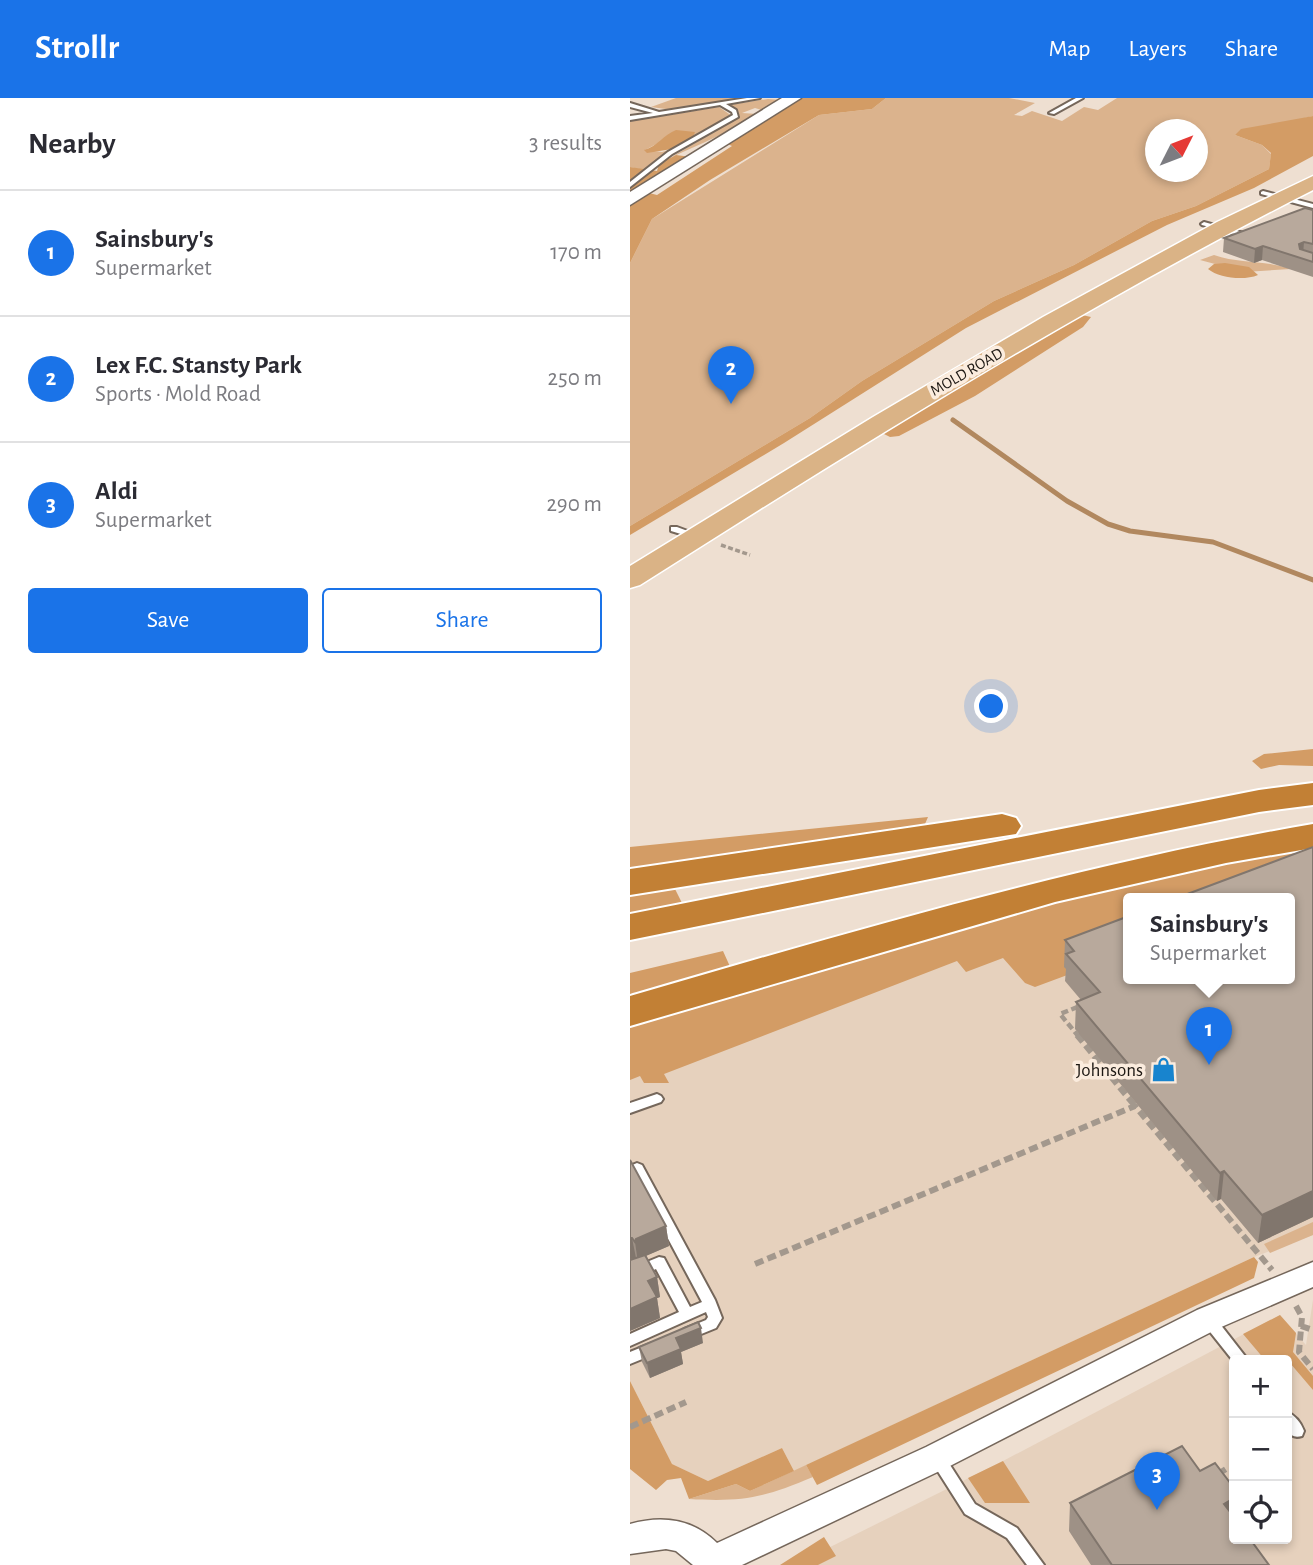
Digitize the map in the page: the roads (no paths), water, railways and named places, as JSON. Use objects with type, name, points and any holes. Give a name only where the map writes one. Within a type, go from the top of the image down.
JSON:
[{"type":"highway","points":[[630,883],[1313,780]]},
{"type":"highway","points":[[630,927],[1259,801],[1313,794]]},
{"type":"highway","points":[[630,953],[925,886],[1313,821]]},
{"type":"highway","points":[[630,1011],[920,923],[1068,884],[1313,836]]},
{"type":"main road","name":"MOLD ROAD","points":[[630,556],[972,348],[1273,195],[1313,168]]},
{"type":"main road","name":"MOLD ROAD","points":[[1273,195],[1313,182]]},
{"type":"main road","name":"MOLD ROAD","points":[[630,579],[949,380],[1213,226]]},
{"type":"street","points":[[630,200],[793,98]]},
{"type":"street","points":[[630,1539],[645,1534],[682,1537],[700,1547],[712,1564],[937,1457],[1208,1319],[1298,1279]]},
{"type":"lane","points":[[632,118],[757,98]]},
{"type":"lane","points":[[1052,113],[1080,98]]},
{"type":"lane","points":[[630,185],[670,153],[736,116],[734,111],[721,104]]},
{"type":"lane","points":[[630,105],[667,112]]},
{"type":"lane","points":[[632,118],[642,112],[642,108]]},
{"type":"lane","points":[[1273,195],[1313,206]]},
{"type":"lane","points":[[1213,226],[1251,236]]},
{"type":"lane","points":[[674,529],[697,536]]},
{"type":"lane","points":[[630,1108],[657,1099]]},
{"type":"lane","points":[[630,1171],[637,1168],[715,1318],[710,1324],[630,1358]]},
{"type":"lane","points":[[631,1271],[659,1262],[687,1314]]},
{"type":"lane","points":[[630,1340],[710,1304]]},
{"type":"lane","points":[[1208,1319],[1237,1355]]},
{"type":"lane","points":[[1292,1424],[1297,1430]]},
{"type":"lane","points":[[937,1457],[970,1509],[1012,1533],[1037,1565]]},
{"type":"waterway","points":[[953,420],[1067,501],[1108,524],[1130,531],[1213,542],[1313,580]]},
{"type":"place","name":"Lex F.C. Stansty Park","points":[[731,404]]},
{"type":"place","name":"Sainsbury's","points":[[1209,1065]]},
{"type":"place","name":"Johnsons","points":[[1163,1069]]},
{"type":"place","name":"Aldi","points":[[1157,1510]]}]
